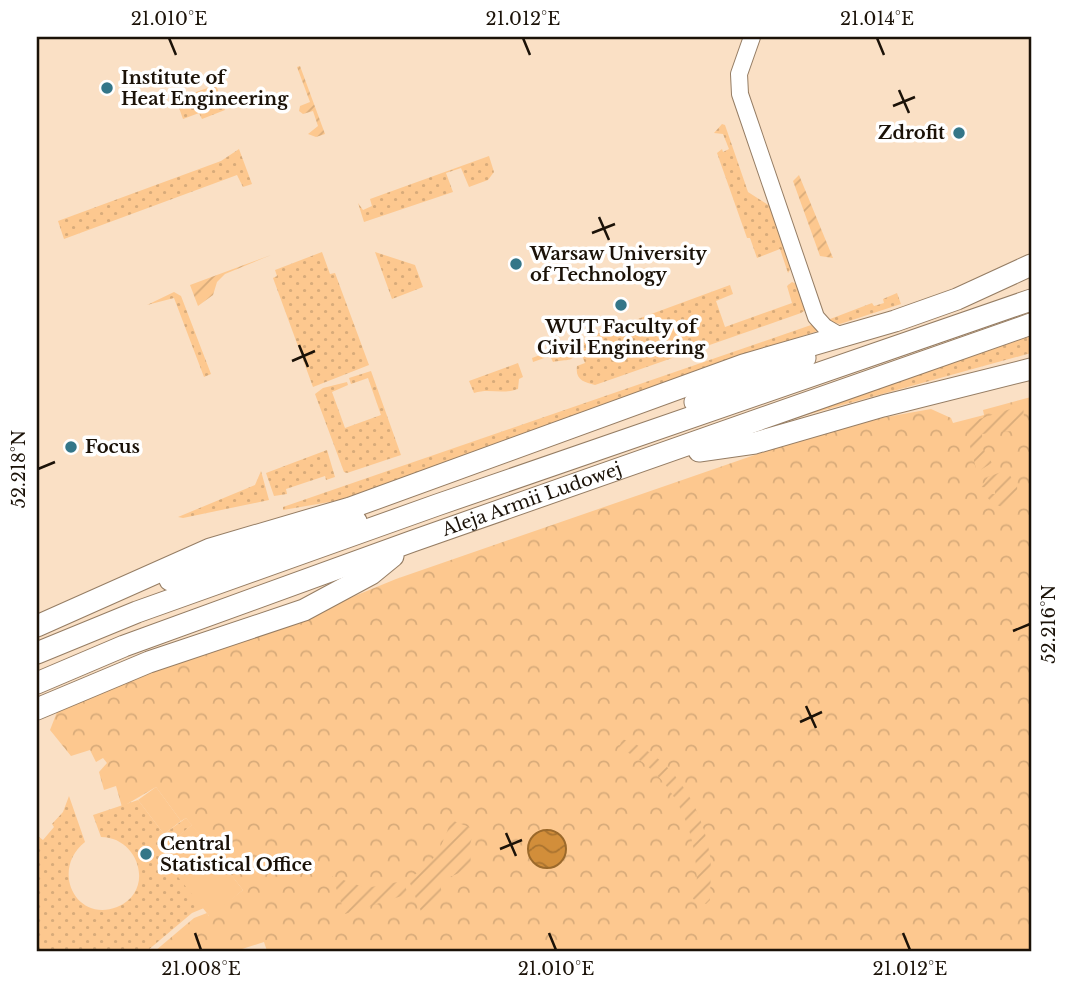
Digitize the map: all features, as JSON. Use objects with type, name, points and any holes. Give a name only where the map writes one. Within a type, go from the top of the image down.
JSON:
[{"type":"main road","points":[[37,626],[210,549],[350,508],[743,365],[844,338],[945,303],[1031,265]]},
{"type":"main road","name":"Aleja Armii Ludowej","points":[[37,653],[125,617],[437,505],[1031,300]]},
{"type":"main road","name":"Aleja Armii Ludowej","points":[[37,683],[124,646],[413,541],[1031,324]]},
{"type":"main road","points":[[609,444],[664,416],[780,369],[844,338]]},
{"type":"main road","points":[[655,458],[755,443],[883,406],[1031,369]]},
{"type":"main road","points":[[69,612],[371,516],[437,505]]},
{"type":"main road","points":[[37,709],[160,658],[304,610],[371,574],[413,541]]},
{"type":"street","points":[[752,37],[739,74],[738,87],[816,317],[825,327],[844,338]]},
{"type":"green space","points":[[300,66],[325,134],[316,137],[308,134],[318,126],[313,111],[303,114],[299,111],[300,106],[310,102],[297,67]]},
{"type":"green space","points":[[216,85],[225,110],[202,119],[199,113],[183,119],[178,105],[182,97]]},
{"type":"green space","points":[[722,124],[725,125],[748,192],[770,206],[792,267],[788,273],[780,249],[757,258],[750,238],[747,238],[717,153],[722,149],[723,152],[729,149],[723,134],[714,133]]},
{"type":"green space","points":[[239,149],[252,184],[243,187],[237,175],[64,239],[58,221],[221,161]]},
{"type":"green space","points":[[489,156],[494,172],[488,180],[469,187],[461,168],[446,173],[453,192],[364,222],[358,203],[363,210],[372,206],[370,199]]},
{"type":"green space","points":[[799,175],[833,258],[820,256],[793,181]]},
{"type":"green space","points":[[322,252],[330,274],[335,273],[369,365],[313,387],[273,278],[277,276],[275,270]]},
{"type":"green space","points":[[375,252],[415,265],[423,287],[392,299]]},
{"type":"green space","points":[[271,255],[225,274],[217,282],[213,295],[198,306],[190,285]]},
{"type":"green space","points":[[792,282],[799,285],[807,309],[801,313],[595,385],[584,381],[577,374],[577,366],[585,363],[580,351],[568,360],[553,362],[550,356],[533,362],[532,358],[730,285],[733,294],[716,301],[725,327],[792,303],[787,286]]},
{"type":"green space","points":[[174,292],[181,296],[211,374],[204,377],[174,298],[147,305]]},
{"type":"green space","points":[[897,293],[901,304],[840,324],[825,321],[872,303],[874,306],[884,303],[883,299]]},
{"type":"green space","points":[[814,324],[821,330],[725,361],[341,500],[283,510],[283,507]]},
{"type":"green space","points":[[1031,336],[1031,353],[788,420]]},
{"type":"green space","points":[[518,363],[523,377],[519,379],[518,389],[474,393],[469,381]]},
{"type":"green space","points":[[371,371],[401,455],[347,473],[344,472],[315,394],[323,388],[347,382],[348,385],[332,392],[345,428],[381,415],[368,378],[351,384],[349,378]]},
{"type":"green space","points":[[1031,397],[1031,951],[267,951],[264,942],[236,951],[155,951],[194,918],[207,913],[209,916],[243,890],[186,818],[181,821],[156,787],[122,807],[116,786],[104,790],[99,772],[107,763],[103,758],[96,762],[90,750],[71,756],[50,730],[57,712],[123,681],[323,609],[396,579],[769,450],[881,418],[931,409],[951,418],[953,423],[984,415],[983,410]]},
{"type":"green space","points":[[1023,405],[1024,418],[1012,431],[982,434],[983,449],[992,463],[977,472],[964,424]]},
{"type":"green space","points":[[327,450],[335,477],[326,480],[325,476],[286,489],[287,494],[274,496],[266,473]]},
{"type":"green space","points":[[261,471],[269,500],[178,517],[255,485]]},
{"type":"green space","points":[[1001,472],[1009,474],[1017,486],[1018,500],[1012,508],[993,503],[987,497],[985,494],[995,494],[995,488],[981,487],[988,477]]},
{"type":"green space","points":[[622,739],[640,746],[670,770],[692,801],[710,856],[710,900],[706,904],[693,899],[697,884],[696,863],[686,822],[678,804],[654,772],[619,748]]},
{"type":"green space","points":[[156,787],[181,821],[164,834],[138,800]]},
{"type":"green space","points":[[69,796],[85,842],[75,853],[69,866],[72,891],[80,901],[90,908],[102,910],[117,907],[129,899],[136,889],[138,866],[133,855],[114,839],[101,837],[93,815],[138,800],[164,834],[186,818],[192,825],[159,852],[204,908],[192,913],[147,951],[37,951],[37,840],[39,837],[43,840],[54,827],[52,824],[63,812]]},
{"type":"green space","points":[[451,820],[474,829],[470,845],[471,868],[440,881],[442,896],[424,919],[408,878],[424,868],[436,854]]},
{"type":"green space","points":[[192,825],[243,890],[210,917],[158,852]]},
{"type":"green space","points":[[332,876],[366,888],[403,881],[408,894],[345,914]]},
{"type":"water","points":[[547,830],[561,835],[566,849],[561,863],[547,868],[533,863],[528,849],[533,835]]},
{"type":"place","name":"Institute of Heat Engineering","points":[[107,88]]},
{"type":"place","name":"Zdrofit","points":[[959,133]]},
{"type":"place","name":"Warsaw University of Technology","points":[[516,264]]},
{"type":"place","name":"WUT Faculty of Civil Engineering","points":[[621,305]]},
{"type":"place","name":"Focus","points":[[71,447]]},
{"type":"place","name":"Central Statistical Office","points":[[146,854]]}]
